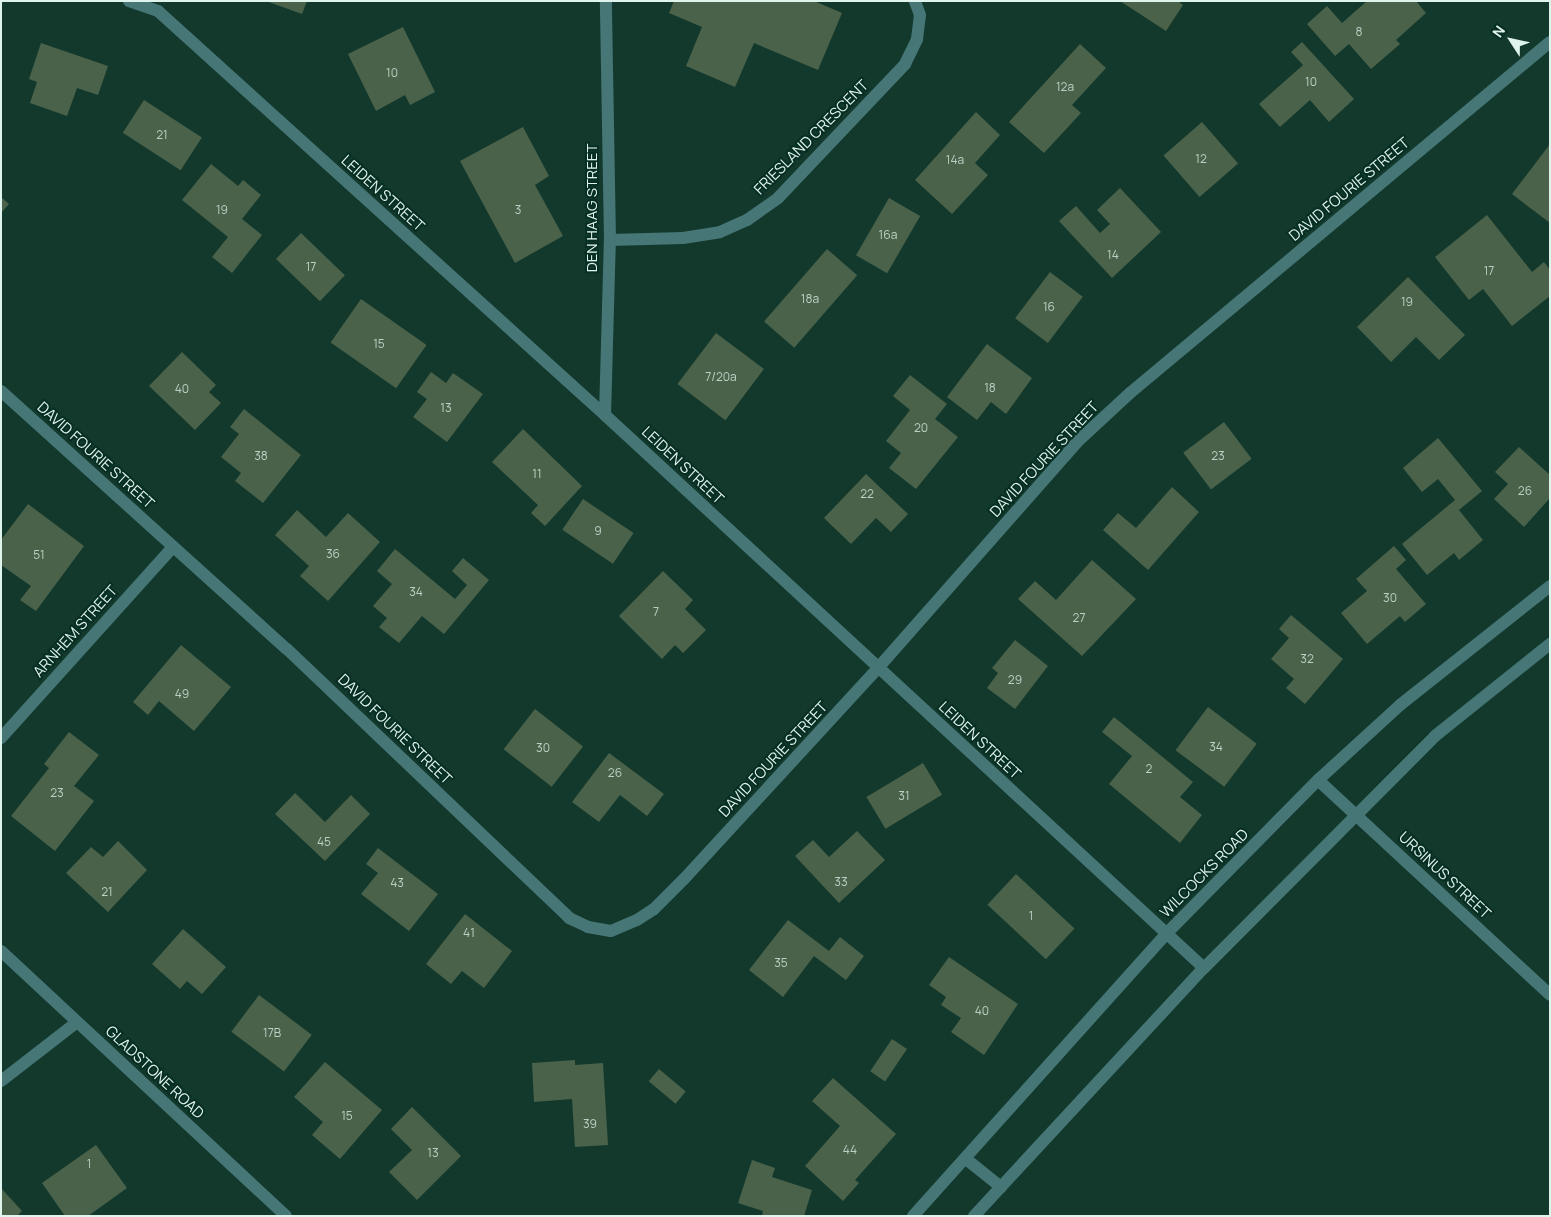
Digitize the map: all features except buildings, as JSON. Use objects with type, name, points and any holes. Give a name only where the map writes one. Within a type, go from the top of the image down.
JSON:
[{"type":"street","name":"LEIDEN STREET","points":[[129,1],[160,6],[605,414],[1204,968]]},
{"type":"street","name":"DEN HAAG STREET","points":[[605,414],[610,240],[606,1]]},
{"type":"street","name":"FRIESLAND CRESCENT","points":[[610,240],[683,238],[720,232],[747,220],[778,198],[905,64],[917,39],[920,15],[915,1]]},
{"type":"street","name":"DAVID FOURIE STREET","points":[[1,391],[287,648],[569,918],[588,928],[611,931],[637,920],[654,909],[684,879],[878,668],[1077,442],[1130,393],[1550,42]]},
{"type":"street","name":"ARNHEM STREET","points":[[1,738],[174,546]]},
{"type":"street","name":"WILCOCKS ROAD","points":[[914,1216],[1167,933],[1318,780],[1400,705],[1550,586]]},
{"type":"street","points":[[974,1216],[1204,968],[1435,736],[1550,644]]},
{"type":"street","name":"URSINUS STREET","points":[[1318,780],[1550,995]]},
{"type":"street","name":"GLADSTONE ROAD","points":[[1,951],[286,1216]]},
{"type":"street","points":[[1,1081],[77,1022]]},
{"type":"street","points":[[966,1159],[1001,1187]]}]
